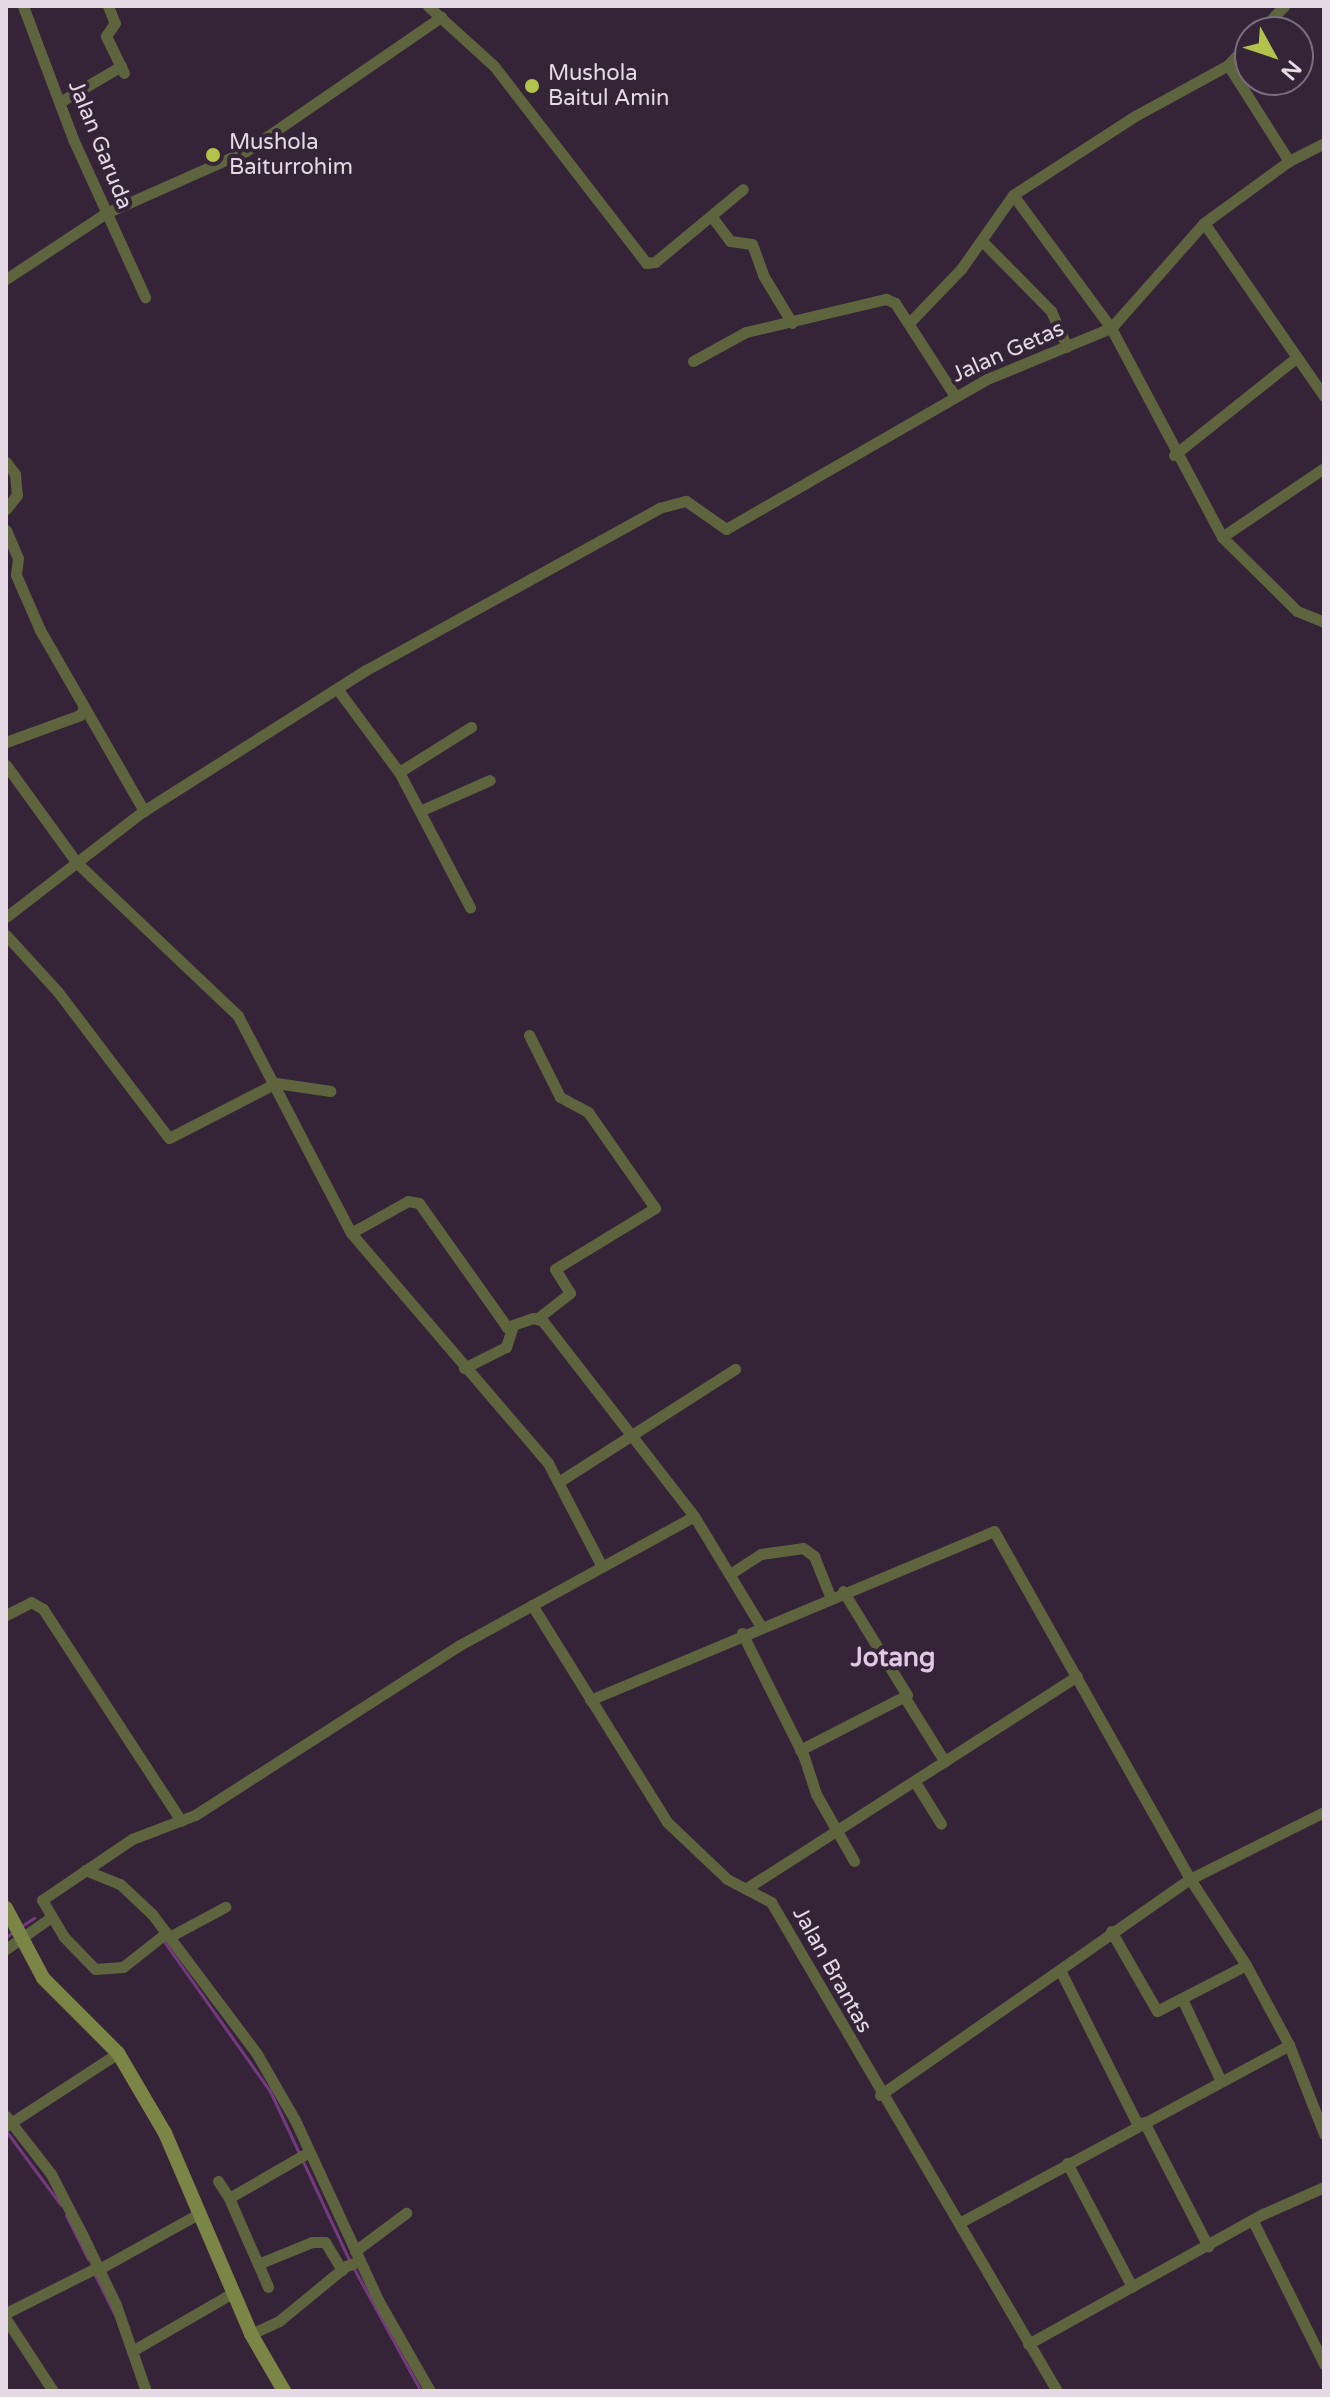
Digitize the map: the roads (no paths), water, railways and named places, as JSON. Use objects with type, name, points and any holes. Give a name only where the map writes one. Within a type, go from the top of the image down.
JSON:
[{"type":"main road","points":[[16,1926],[50,1988],[118,2053],[165,2133],[234,2292],[257,2331],[278,2389]]},
{"type":"street","name":"Jalan Garuda","points":[[23,6],[106,213],[145,297]]},
{"type":"street","points":[[60,102],[122,70],[106,36],[115,23],[108,6]]},
{"type":"street","points":[[428,6],[494,66],[643,262],[655,262],[743,189]]},
{"type":"street","points":[[6,279],[106,213],[246,151],[441,17]]},
{"type":"street","points":[[909,323],[983,242],[1013,195],[1135,116],[1228,65],[1234,58]]},
{"type":"street","points":[[1228,65],[1289,161]]},
{"type":"street","name":"Jalan Getas","points":[[338,690],[677,500],[694,505],[726,529],[955,396],[1111,328],[1204,223],[1289,161],[1324,143]]},
{"type":"street","points":[[1013,195],[1111,328],[1174,455],[1222,537],[1297,611],[1324,622]]},
{"type":"street","points":[[712,217],[730,241],[752,244],[763,275],[792,323]]},
{"type":"street","points":[[1204,223],[1324,396]]},
{"type":"street","points":[[983,242],[1051,311],[1067,347]]},
{"type":"street","points":[[693,361],[746,332],[886,299],[909,323],[955,396]]},
{"type":"street","points":[[1174,455],[1296,358]]},
{"type":"street","points":[[6,462],[15,474],[17,495],[6,509]]},
{"type":"street","points":[[1222,537],[1324,468]]},
{"type":"street","points":[[6,530],[18,558],[11,577],[144,811]]},
{"type":"street","points":[[6,917],[144,811],[338,690],[399,772],[422,810],[470,907]]},
{"type":"street","points":[[6,742],[80,715],[84,708]]},
{"type":"street","points":[[399,772],[471,727]]},
{"type":"street","points":[[6,765],[77,863],[225,1001],[252,1036],[276,1083],[296,1135],[351,1233],[560,1481],[601,1565]]},
{"type":"street","points":[[422,810],[490,780]]},
{"type":"street","points":[[6,935],[58,992],[169,1138],[276,1083],[330,1091]]},
{"type":"street","points":[[464,1368],[506,1347],[512,1329],[538,1318],[570,1293],[555,1269],[655,1208],[588,1112],[560,1097],[529,1035]]},
{"type":"street","points":[[351,1233],[414,1200],[512,1329]]},
{"type":"street","points":[[538,1318],[635,1435],[694,1516],[760,1625]]},
{"type":"street","points":[[560,1481],[735,1369]]},
{"type":"street","points":[[225,1907],[164,1936],[123,1967],[95,1969],[49,1919],[43,1898],[132,1839],[181,1821],[367,1702],[601,1565],[694,1516]]},
{"type":"street","points":[[590,1700],[760,1625],[994,1531],[1190,1879],[1246,1965],[1289,2045],[1324,2134]]},
{"type":"street","points":[[730,1574],[761,1554],[803,1548],[814,1556],[830,1596]]},
{"type":"street","points":[[800,1750],[905,1698],[907,1692],[843,1591]]},
{"type":"street","points":[[6,1615],[31,1602],[43,1609],[181,1821]]},
{"type":"street","name":"Jalan Brantas","points":[[532,1605],[667,1822],[727,1879],[771,1902],[880,2095],[1057,2391]]},
{"type":"street","points":[[742,1633],[837,1832],[854,1861]]},
{"type":"street","points":[[747,1888],[1077,1676]]},
{"type":"street","points":[[905,1698],[945,1762]]},
{"type":"street","points":[[915,1782],[941,1824]]},
{"type":"street","points":[[880,2095],[1111,1931],[1190,1879],[1324,1812]]},
{"type":"street","points":[[85,1870],[120,1884],[257,2054],[352,2262],[430,2391]]},
{"type":"street","points":[[6,1949],[16,1926],[49,1919]]},
{"type":"street","points":[[1111,1931],[1154,2009],[1182,1999],[1246,1965]]},
{"type":"street","points":[[1060,1970],[1208,2246]]},
{"type":"street","points":[[1182,1999],[1221,2081]]},
{"type":"street","points":[[959,2223],[1289,2045]]},
{"type":"street","points":[[118,2053],[7,2123],[51,2174],[132,2351],[146,2391]]},
{"type":"street","points":[[229,2198],[304,2155]]},
{"type":"street","points":[[1067,2163],[1132,2287]]},
{"type":"street","points":[[218,2181],[229,2198],[268,2287]]},
{"type":"street","points":[[1028,2344],[1253,2221],[1324,2187]]},
{"type":"street","points":[[53,2391],[6,2316],[200,2213]]},
{"type":"street","points":[[257,2331],[279,2321],[406,2213]]},
{"type":"street","points":[[1253,2221],[1324,2364]]},
{"type":"street","points":[[258,2264],[321,2241],[352,2262]]},
{"type":"street","points":[[132,2351],[234,2292]]},
{"type":"waterway","points":[[20,1927],[34,1918]]},
{"type":"waterway","points":[[6,1937],[14,1931]]},
{"type":"waterway","points":[[163,1940],[270,2091],[349,2260]]},
{"type":"waterway","points":[[6,2131],[61,2205]]},
{"type":"waterway","points":[[66,2215],[88,2259]]},
{"type":"waterway","points":[[353,2267],[421,2391]]},
{"type":"waterway","points":[[94,2273],[114,2313]]},
{"type":"place","name":"Mushola Baitul Amin","points":[[532,86]]},
{"type":"place","name":"Mushola Baiturrohim","points":[[213,155]]},
{"type":"district","name":"Jotang","points":[[893,1658]]}]
